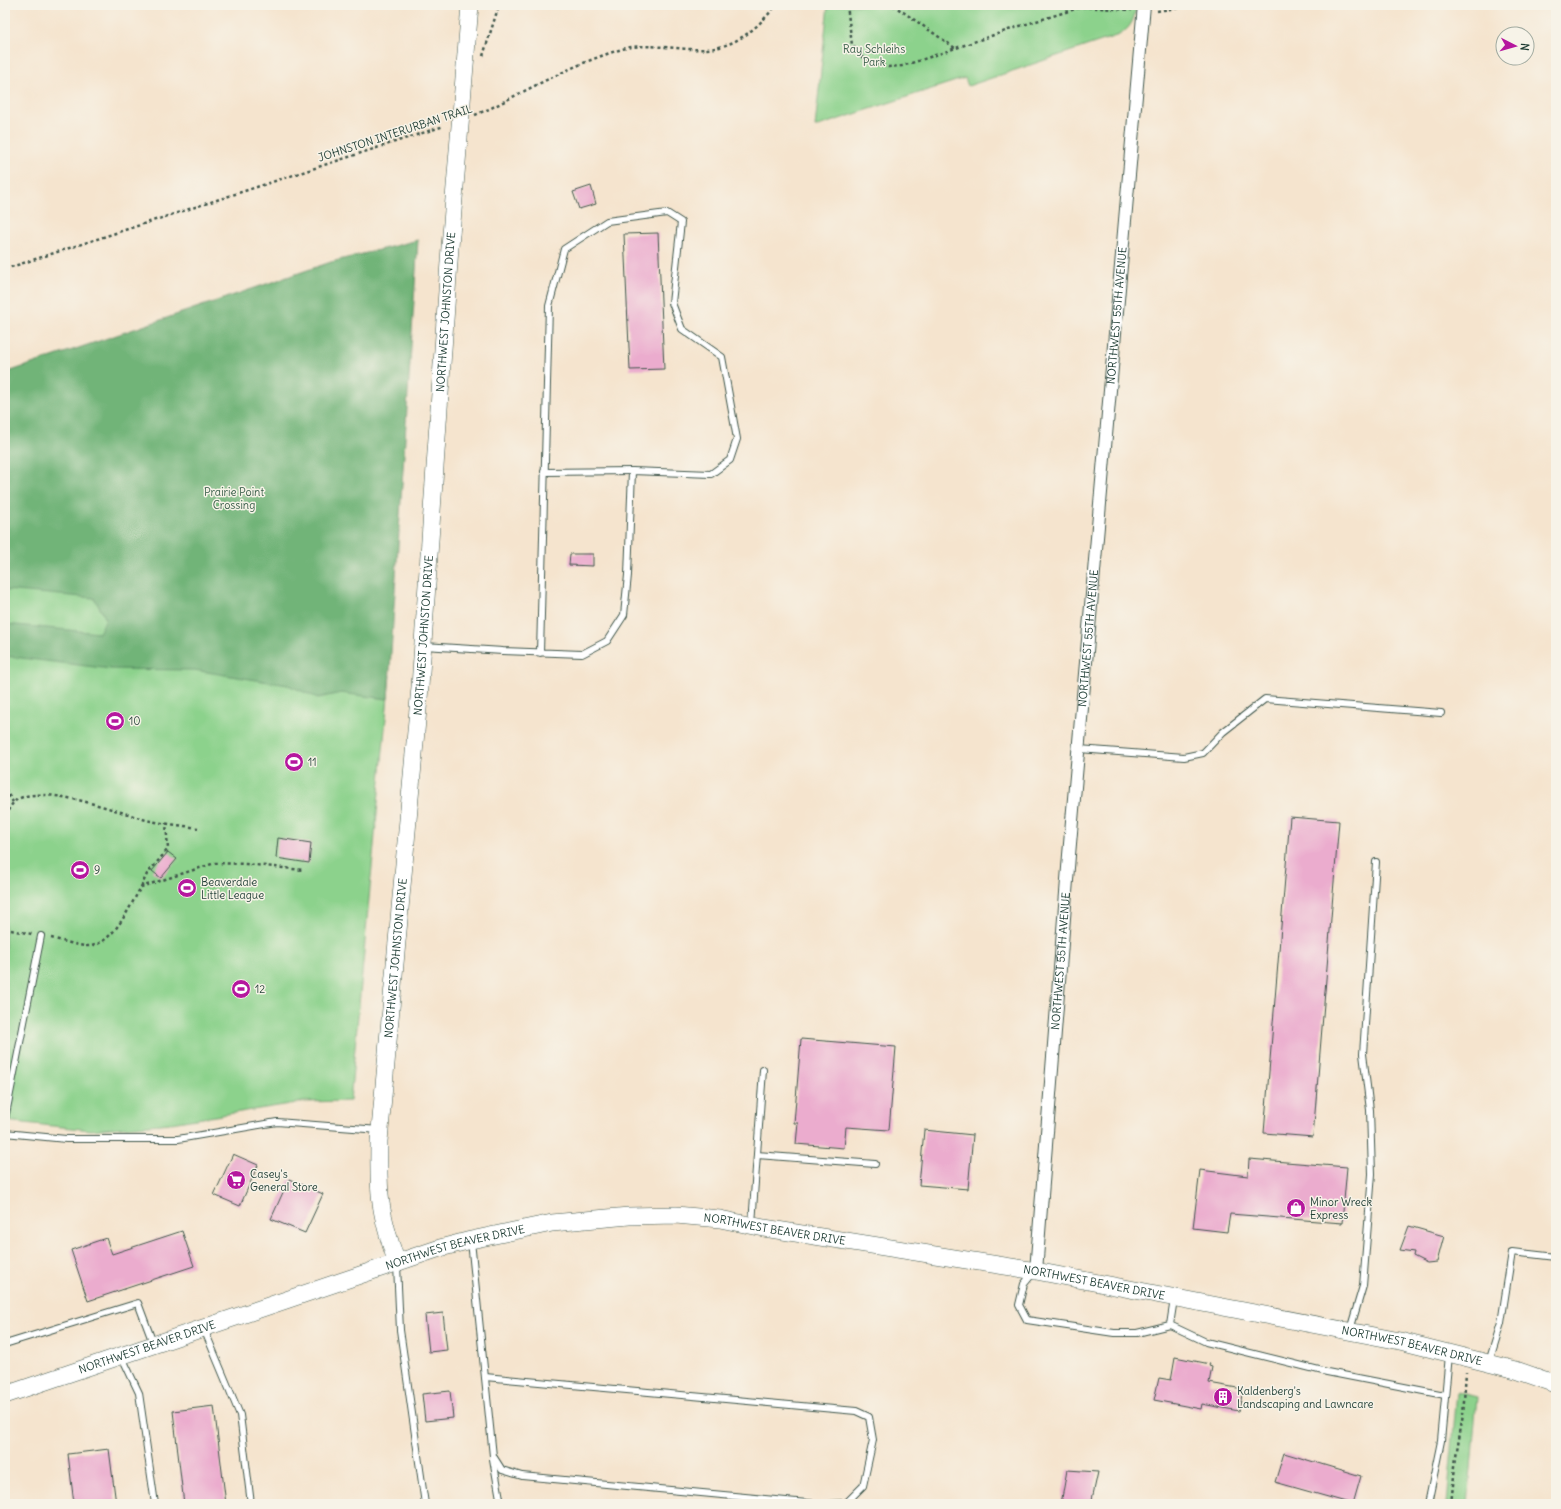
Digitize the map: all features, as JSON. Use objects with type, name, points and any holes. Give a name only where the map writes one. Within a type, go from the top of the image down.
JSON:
[{"type":"main road","name":"NORTHWEST JOHNSTON DRIVE","points":[[397,1263],[387,1232],[381,1203],[378,1173],[380,1130],[422,646],[450,255],[470,5]]},
{"type":"main road","name":"NORTHWEST BEAVER DRIVE","points":[[5,1395],[397,1263],[471,1240],[552,1223],[629,1216],[676,1215],[720,1219],[752,1226],[1036,1271],[1350,1331],[1400,1341],[1489,1363],[1556,1384]]},
{"type":"street","name":"NORTHWEST 55TH AVENUE","points":[[1036,1271],[1079,749],[1144,8]]},
{"type":"lane","points":[[540,653],[544,472],[549,306],[564,249],[607,221],[666,213],[681,222],[672,303],[682,329],[722,357],[737,440],[730,460],[711,474],[632,471],[544,472]]},
{"type":"lane","points":[[422,646],[582,654],[607,640],[624,615],[628,575],[632,471]]},
{"type":"lane","points":[[1079,749],[1184,757],[1203,753],[1223,732],[1265,699],[1441,713]]},
{"type":"lane","points":[[1350,1331],[1363,1286],[1372,1174],[1370,1110],[1363,1054],[1376,862]]},
{"type":"lane","points":[[5,1119],[41,936]]},
{"type":"lane","points":[[752,1226],[763,1070]]},
{"type":"lane","points":[[5,1133],[66,1139],[178,1138],[277,1122],[380,1130]]},
{"type":"lane","points":[[757,1155],[875,1164]]},
{"type":"lane","points":[[471,1240],[493,1456],[501,1504]]},
{"type":"lane","points":[[1489,1363],[1501,1323],[1512,1252],[1556,1257]]},
{"type":"lane","points":[[397,1263],[400,1330],[425,1504]]},
{"type":"lane","points":[[1036,1271],[1024,1284],[1019,1305],[1027,1320],[1114,1333],[1137,1333],[1170,1325],[1206,1342],[1327,1372],[1445,1395]]},
{"type":"lane","points":[[1170,1325],[1174,1298]]},
{"type":"lane","points":[[5,1344],[138,1302],[154,1344]]},
{"type":"lane","points":[[204,1328],[240,1416],[251,1504]]},
{"type":"lane","points":[[1428,1504],[1441,1441],[1449,1353]]},
{"type":"lane","points":[[122,1355],[139,1393],[155,1504]]},
{"type":"lane","points":[[485,1377],[856,1411],[869,1416],[873,1440],[864,1486],[846,1503],[829,1504]]},
{"type":"lane","points":[[493,1456],[502,1470],[522,1476],[818,1504]]},
{"type":"path","points":[[482,60],[499,5]]},
{"type":"path","name":"JOHNSTON INTERURBAN TRAIL","points":[[5,269],[461,120],[477,114],[589,60],[620,50],[637,46],[706,49],[722,47],[740,39],[752,30],[776,5]]},
{"type":"path","points":[[847,5],[852,45],[870,64],[888,67],[902,66],[1020,26],[1082,7],[1144,8],[1166,10],[1198,5]]},
{"type":"path","points":[[893,5],[956,48]]},
{"type":"path","points":[[477,114],[478,106]]},
{"type":"path","points":[[5,790],[13,802]]},
{"type":"path","points":[[5,816],[13,802],[35,794],[100,805],[148,820],[198,828]]},
{"type":"path","points":[[5,929],[89,946],[101,943],[113,933],[141,887],[147,874],[168,849],[166,823]]},
{"type":"path","points":[[141,887],[215,863],[246,864],[302,870]]},
{"type":"path","points":[[1451,1504],[1456,1457],[1463,1415],[1468,1358]]},
{"type":"green space","name":"Ray Schleihs Park","points":[[828,5],[1136,5],[1132,23],[1119,35],[968,86],[965,78],[815,127]]},
{"type":"green space","name":"Prairie Point Crossing","points":[[418,240],[388,699],[341,693],[318,698],[288,685],[194,670],[111,669],[5,656],[5,624],[99,633],[106,619],[94,598],[5,590],[5,373],[331,262]]},
{"type":"green space","name":"Beaverdale Little League","points":[[5,395],[390,675],[350,1101],[303,1102],[171,1123],[91,1130],[5,1121]]},
{"type":"green space","points":[[1457,1392],[1477,1397],[1468,1504],[1447,1504]]},
{"type":"building","points":[[591,186],[596,204],[579,209],[573,192]]},
{"type":"building","points":[[658,233],[664,369],[630,370],[624,234]]},
{"type":"building","points":[[570,554],[593,554],[593,566],[569,565]]},
{"type":"building","points":[[1290,817],[1339,821],[1313,1137],[1264,1133]]},
{"type":"building","points":[[278,838],[311,843],[309,863],[276,858]]},
{"type":"building","points":[[168,852],[177,859],[161,878],[152,871]]},
{"type":"building","points":[[801,1039],[896,1047],[889,1130],[846,1127],[844,1148],[796,1144],[798,1123],[794,1123]]},
{"type":"building","points":[[924,1130],[973,1135],[968,1189],[919,1185]]},
{"type":"building","name":"Casey's General Store","points":[[233,1154],[258,1165],[240,1206],[214,1195]]},
{"type":"building","points":[[1249,1159],[1347,1167],[1342,1223],[1230,1214],[1227,1232],[1193,1228],[1200,1170],[1248,1176]]},
{"type":"building","name":"Casey's General Store","points":[[289,1179],[323,1194],[305,1233],[271,1219]]},
{"type":"building","points":[[1409,1226],[1444,1236],[1437,1262],[1427,1263],[1413,1256],[1414,1252],[1400,1250]]},
{"type":"building","points":[[182,1231],[194,1266],[88,1301],[71,1250],[106,1238],[112,1254]]},
{"type":"building","points":[[443,1313],[447,1350],[429,1352],[425,1315]]},
{"type":"building","points":[[1175,1357],[1210,1364],[1209,1366],[1212,1367],[1209,1383],[1243,1389],[1239,1411],[1202,1404],[1201,1409],[1154,1400],[1159,1378],[1171,1380]]},
{"type":"building","points":[[450,1391],[453,1418],[425,1421],[422,1394]]},
{"type":"building","points":[[214,1406],[226,1504],[184,1504],[173,1411]]},
{"type":"building","points":[[109,1449],[116,1504],[74,1504],[68,1454]]},
{"type":"building","points":[[1284,1453],[1361,1476],[1353,1504],[1275,1482]]},
{"type":"building","points":[[1067,1470],[1098,1472],[1091,1504],[1061,1504]]},
{"type":"place","name":"10","points":[[115,721]]},
{"type":"place","name":"11","points":[[294,762]]},
{"type":"place","name":"9","points":[[80,870]]},
{"type":"place","name":"Beaverdale Little League","points":[[187,888]]},
{"type":"place","name":"12","points":[[241,989]]},
{"type":"place","name":"Casey's General Store","points":[[236,1180]]},
{"type":"place","name":"Minor Wreck Express","points":[[1296,1208]]},
{"type":"place","name":"Kaldenberg's Landscaping and Lawncare","points":[[1223,1397]]}]
